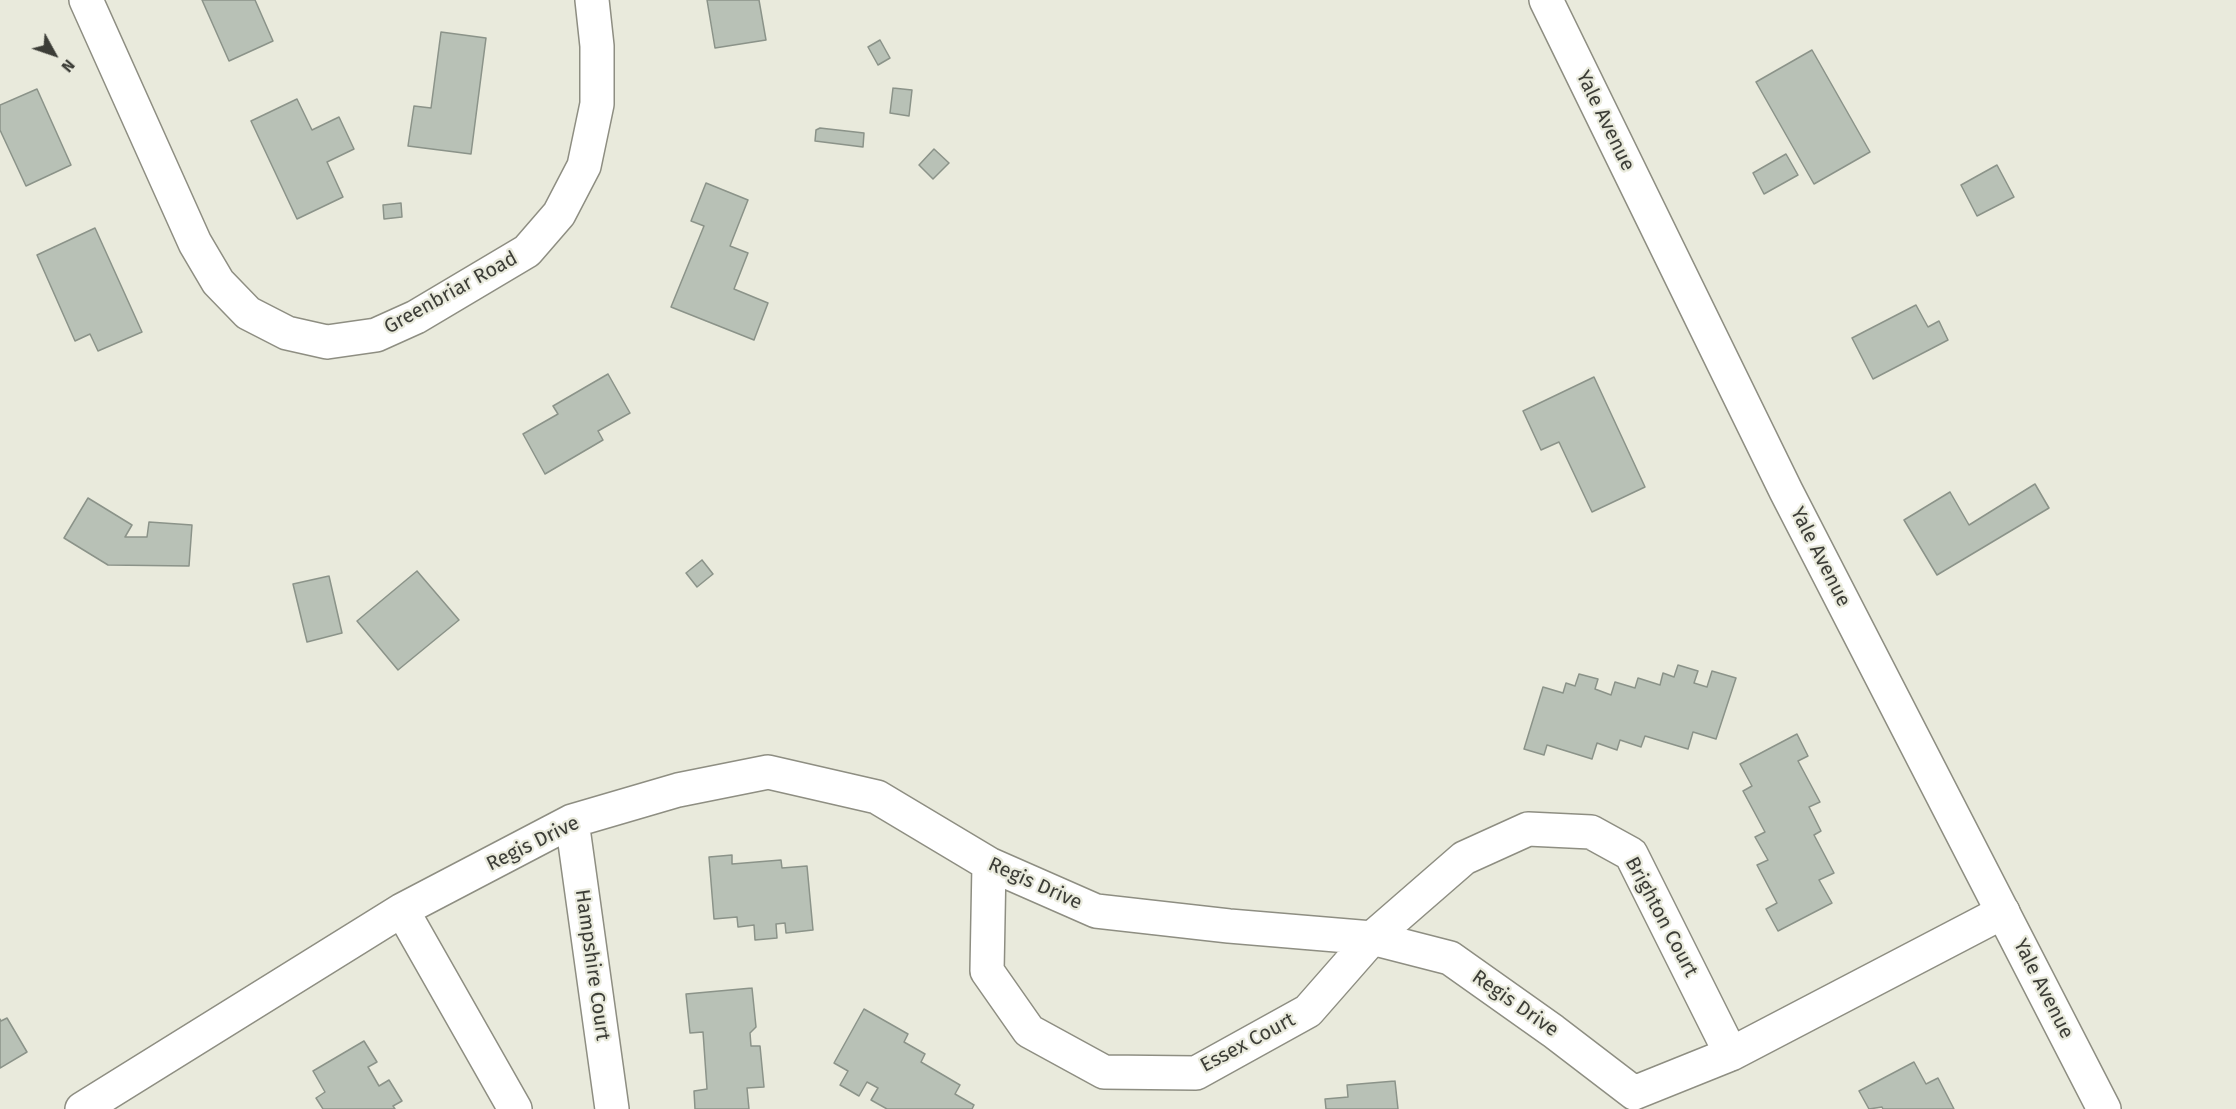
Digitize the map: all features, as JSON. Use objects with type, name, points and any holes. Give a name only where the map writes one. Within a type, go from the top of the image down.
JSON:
[{"type":"street","name":"Greenbriar Road","points":[[86,0],[195,243],[218,282],[248,313],[287,333],[327,342],[376,334],[416,317],[527,251],[560,214],[584,166],[597,104],[597,46],[592,0]]},
{"type":"street","name":"Yale Avenue","points":[[1546,0],[1786,491],[2104,1109]]},
{"type":"street","name":"Regis Drive","points":[[82,1109],[402,910],[572,821],[678,790],[768,772],[877,797],[989,864],[1096,911],[1229,926],[1372,938],[1450,958],[1553,1031],[1634,1101],[1731,1054],[2003,912]]},
{"type":"street","name":"Hampshire Court","points":[[572,821],[612,1109]]},
{"type":"street","name":"Brighton Court","points":[[1372,938],[1464,858],[1528,829],[1591,832],[1631,854],[1731,1054]]},
{"type":"street","name":"Essex Court","points":[[989,864],[987,972],[1029,1031],[1104,1072],[1196,1073],[1308,1011],[1372,938]]},
{"type":"street","points":[[402,910],[515,1109]]},
{"type":"building","points":[[202,0],[255,0],[273,41],[229,61]]},
{"type":"building","points":[[707,0],[759,0],[766,40],[715,48]]},
{"type":"building","points":[[441,32],[486,38],[471,154],[408,146],[414,106],[431,108]]},
{"type":"building","points":[[880,40],[890,58],[878,65],[868,47]]},
{"type":"building","points":[[1812,50],[1870,152],[1814,184],[1756,82]]},
{"type":"building","points":[[893,88],[912,90],[909,116],[890,113]]},
{"type":"building","points":[[37,89],[71,165],[26,186],[0,130],[0,105]]},
{"type":"building","points":[[297,99],[312,130],[339,117],[354,149],[327,162],[343,197],[297,219],[251,121]]},
{"type":"building","points":[[820,128],[864,133],[863,147],[815,141],[816,130]]},
{"type":"building","points":[[934,149],[949,163],[933,179],[919,165]]},
{"type":"building","points":[[1786,154],[1798,175],[1764,194],[1753,173]]},
{"type":"building","points":[[1997,165],[2014,197],[1977,216],[1961,185]]},
{"type":"building","points":[[706,183],[748,200],[730,246],[748,253],[734,289],[768,303],[754,340],[671,307],[704,226],[691,221]]},
{"type":"building","points":[[401,203],[402,217],[384,219],[383,205]]},
{"type":"building","points":[[95,228],[142,332],[98,351],[90,334],[75,341],[37,255]]},
{"type":"building","points":[[1916,305],[1928,327],[1939,321],[1948,340],[1873,379],[1852,338]]},
{"type":"building","points":[[608,374],[630,413],[598,431],[603,440],[545,474],[523,434],[558,414],[553,406]]},
{"type":"building","points":[[1594,377],[1645,487],[1592,512],[1559,442],[1541,450],[1523,411]]},
{"type":"building","points":[[2035,484],[2049,508],[1937,575],[1904,520],[1950,492],[1969,525]]},
{"type":"building","points":[[88,498],[132,525],[125,537],[147,537],[149,522],[192,525],[189,566],[108,565],[64,538]]},
{"type":"building","points":[[702,560],[713,574],[697,587],[686,573]]},
{"type":"building","points":[[417,571],[459,620],[398,670],[357,621]]},
{"type":"building","points":[[329,576],[342,633],[307,642],[293,584]]},
{"type":"building","points":[[1678,665],[1698,671],[1694,683],[1707,687],[1712,671],[1736,678],[1716,739],[1693,732],[1688,749],[1645,736],[1641,747],[1620,740],[1617,750],[1597,743],[1592,759],[1547,745],[1544,755],[1524,749],[1543,687],[1563,693],[1566,683],[1575,686],[1579,674],[1598,679],[1595,689],[1611,695],[1615,682],[1635,688],[1638,678],[1660,685],[1663,673],[1674,677]]},
{"type":"building","points":[[1797,734],[1808,756],[1798,761],[1820,802],[1809,807],[1821,831],[1814,835],[1834,873],[1819,880],[1832,903],[1778,931],[1766,909],[1777,903],[1757,865],[1768,860],[1755,837],[1765,832],[1743,791],[1752,786],[1740,764]]},
{"type":"building","points":[[732,855],[732,864],[781,860],[782,868],[807,866],[813,930],[786,933],[785,923],[776,924],[777,938],[755,940],[754,925],[738,927],[737,917],[714,919],[709,857]]},
{"type":"building","points":[[752,988],[756,1027],[750,1033],[751,1046],[760,1046],[764,1087],[747,1088],[749,1109],[695,1109],[694,1091],[707,1089],[703,1032],[690,1033],[686,994]]},
{"type":"building","points":[[864,1009],[908,1034],[904,1042],[925,1054],[921,1062],[960,1085],[955,1094],[974,1105],[972,1109],[887,1109],[871,1100],[878,1088],[867,1082],[859,1096],[840,1085],[848,1071],[834,1063]]},
{"type":"building","points":[[7,1018],[27,1052],[0,1068],[0,1019],[1,1021]]},
{"type":"building","points":[[364,1041],[377,1062],[368,1067],[379,1086],[389,1080],[402,1101],[393,1106],[395,1109],[323,1109],[316,1098],[325,1092],[313,1071]]},
{"type":"building","points":[[1914,1062],[1926,1084],[1938,1078],[1954,1109],[1883,1109],[1882,1107],[1869,1109],[1859,1091]]},
{"type":"building","points":[[1395,1081],[1398,1109],[1326,1109],[1325,1099],[1348,1097],[1347,1085]]}]
